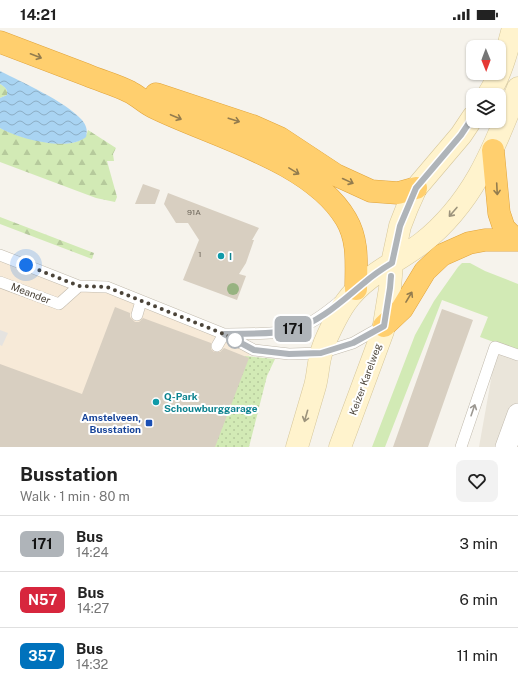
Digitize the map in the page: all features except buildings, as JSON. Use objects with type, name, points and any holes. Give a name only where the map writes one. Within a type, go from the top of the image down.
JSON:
[{"type":"highway","points":[[0,42],[129,92],[152,106],[278,162],[323,191],[336,205],[352,229],[356,245],[356,289]]},
{"type":"highway","points":[[129,92],[154,94],[253,126],[280,138],[336,175],[371,191],[398,193],[416,188]]},
{"type":"highway","points":[[493,150],[499,214],[504,228],[517,240]]},
{"type":"highway","points":[[384,326],[402,309],[425,271],[442,255],[469,243],[485,240],[517,240]]},
{"type":"main road","points":[[492,88],[503,63],[513,28]]},
{"type":"main road","points":[[297,447],[315,385],[321,353],[338,316],[356,289],[422,242],[445,221],[462,202],[476,181],[493,150],[518,88]]},
{"type":"main road","name":"Keizer Karelweg","points":[[340,447],[384,326],[392,263],[400,226],[416,188],[466,128]]},
{"type":"street","points":[[506,447],[518,414]]},
{"type":"lane","points":[[0,255],[79,286],[107,287],[224,334],[254,350],[289,354],[321,353],[353,343],[384,326]]},
{"type":"lane","name":"Meander","points":[[0,282],[59,304],[79,286]]},
{"type":"lane","points":[[224,334],[292,330],[321,316],[356,289]]},
{"type":"lane","points":[[137,315],[141,301]]},
{"type":"lane","points":[[217,346],[224,334]]},
{"type":"lane","points":[[461,447],[495,347],[518,355]]},
{"type":"shaded area","points":[[0,253],[253,345],[214,447],[0,447]]},
{"type":"shaded area","points":[[0,330],[8,333],[2,346],[0,345]]},
{"type":"shaded area","points":[[497,346],[518,349],[518,447],[479,447]]},
{"type":"green space","points":[[0,84],[6,88],[7,95],[0,98]]},
{"type":"green space","points":[[0,128],[33,140],[62,144],[74,142],[83,138],[88,130],[116,148],[113,154],[114,161],[107,161],[117,197],[115,202],[96,198],[0,162]]},
{"type":"green space","points":[[0,217],[94,253],[92,259],[0,224]]},
{"type":"green space","points":[[462,263],[470,263],[485,271],[518,284],[518,351],[480,337],[488,317],[442,300],[385,447],[372,447],[415,335],[434,301]]},
{"type":"green space","points":[[245,356],[275,359],[267,376],[249,447],[211,447]]},
{"type":"water","points":[[0,71],[55,99],[75,113],[86,126],[86,137],[78,141],[56,144],[31,140],[0,128],[0,98],[7,95],[7,91],[6,88],[0,84]]},
{"type":"bus line","name":"171","points":[[391,276],[384,326],[353,343],[321,353],[289,354],[254,350],[224,334],[273,332],[292,330],[303,326],[321,316],[392,263],[400,226],[416,188],[466,128]]},
{"type":"place","name":"I","points":[[221,256]]},
{"type":"place","name":"Q-Park Schouwburggarage","points":[[156,402]]},
{"type":"place","name":"Amstelveen, Busstation","points":[[149,423]]},
{"type":"route","points":[[26,265],[79,286],[107,287],[224,334],[235,340]]}]
